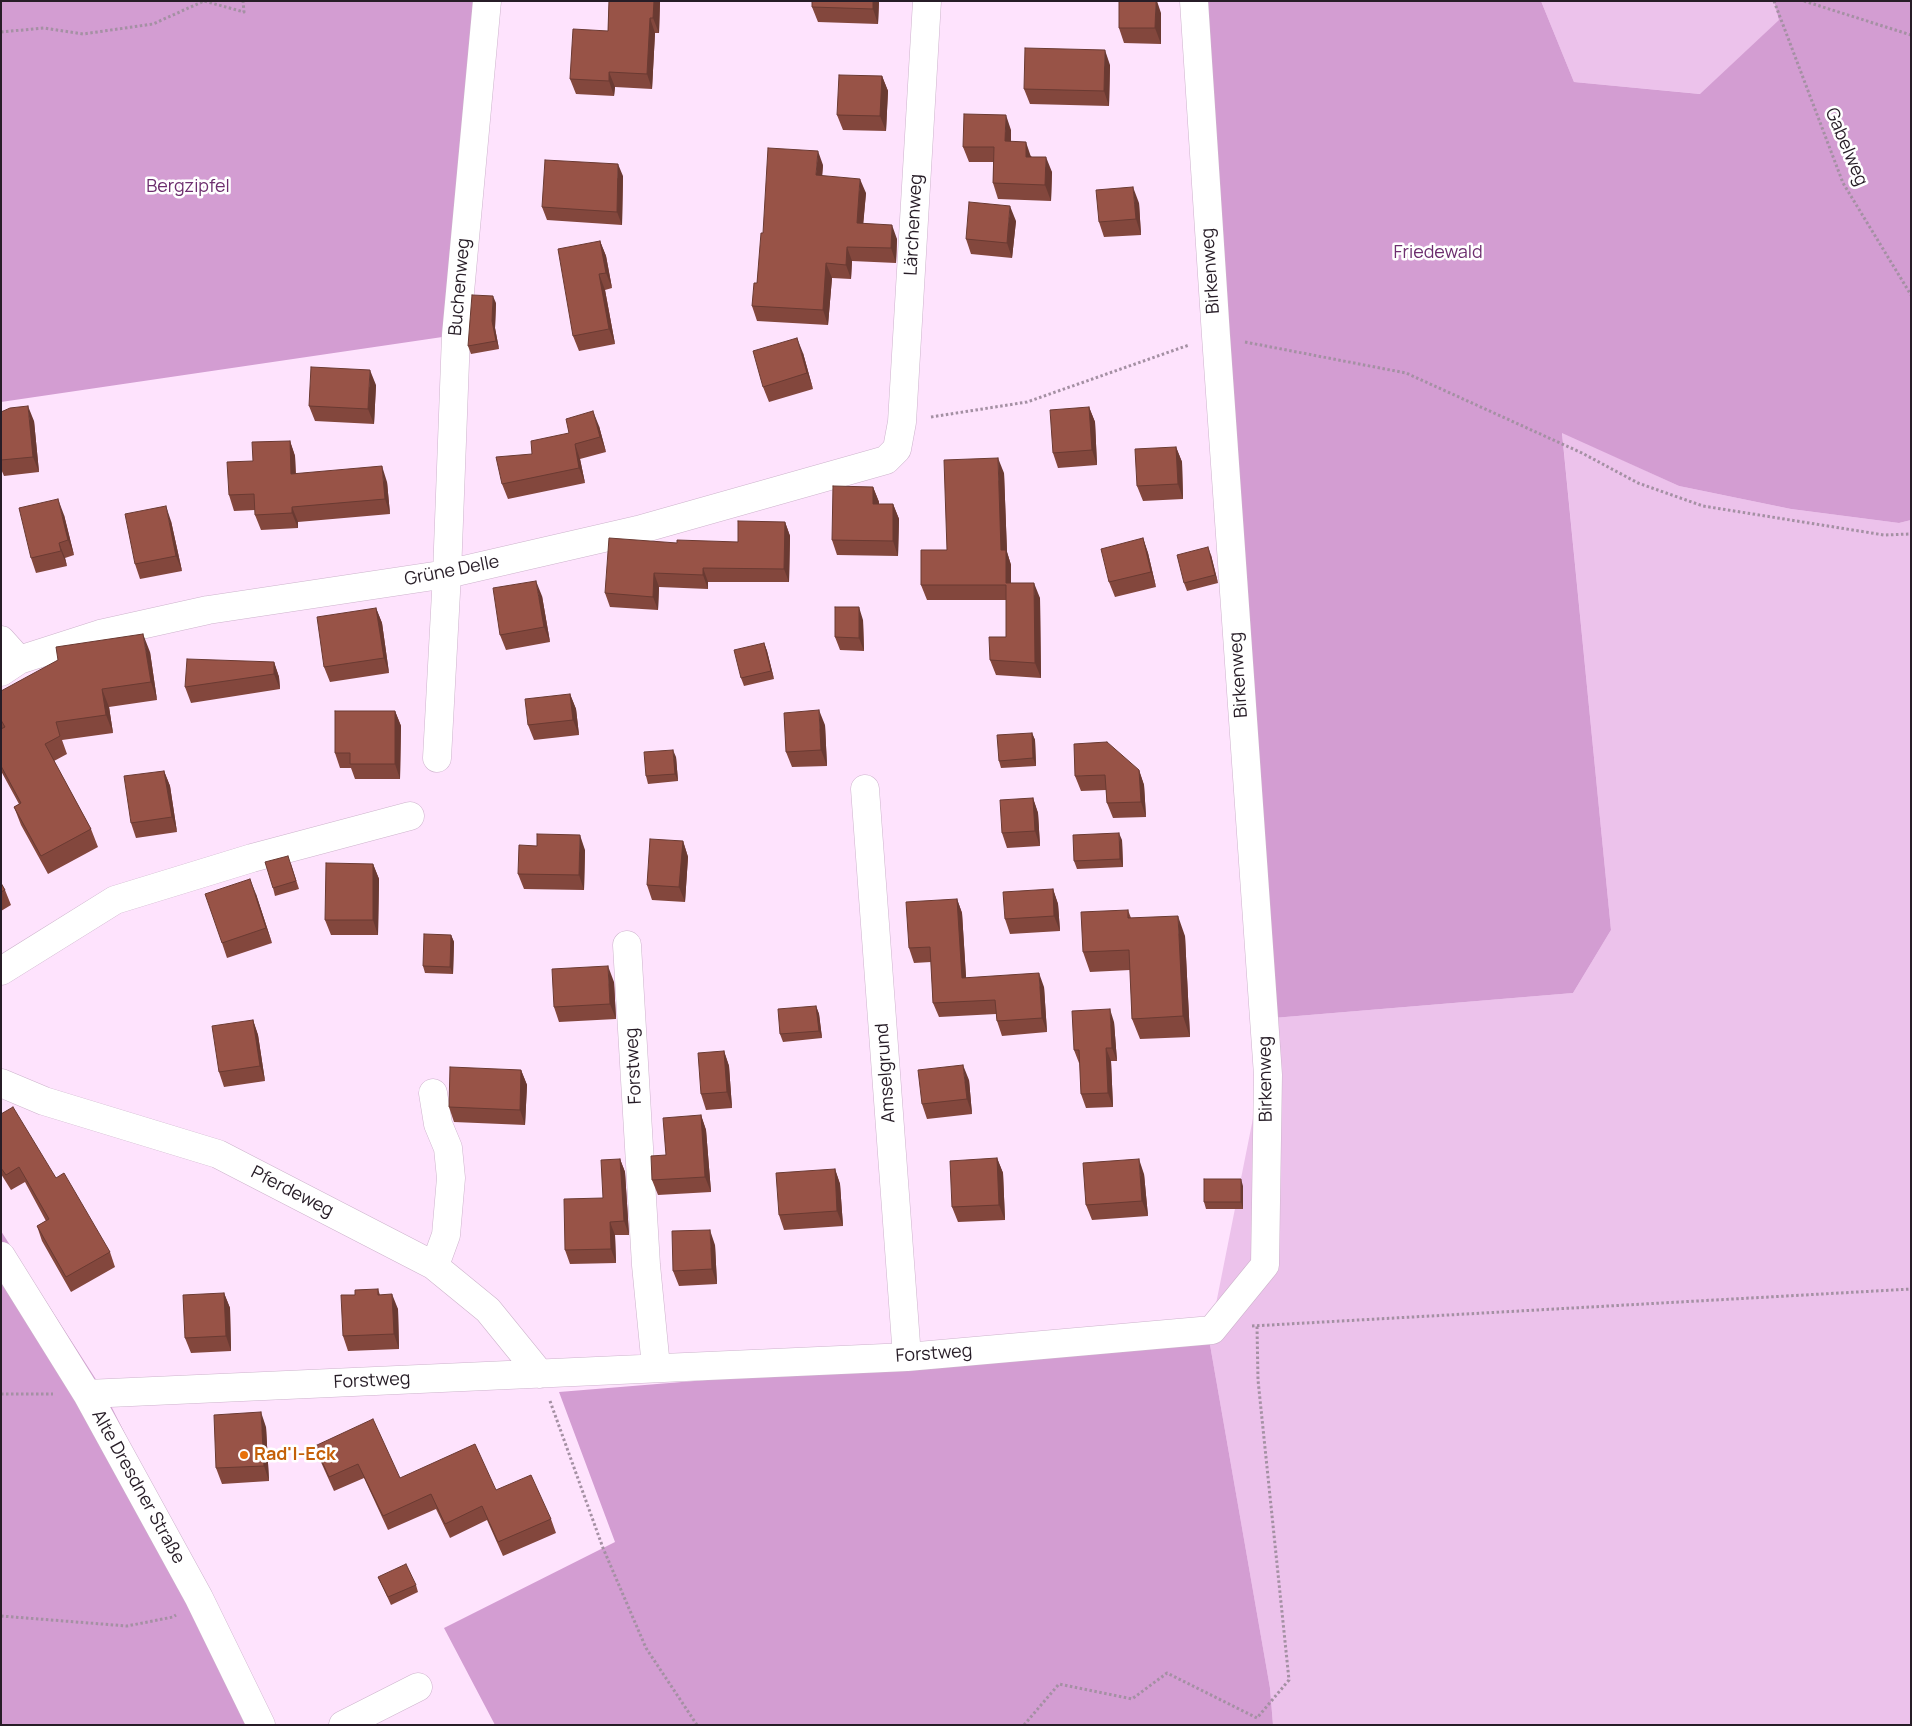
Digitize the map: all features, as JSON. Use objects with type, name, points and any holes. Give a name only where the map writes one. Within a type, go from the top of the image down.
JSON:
[{"type":"street","name":"Buchenweg","points":[[437,758],[456,335],[487,1]]},
{"type":"street","name":"Lärchenweg","points":[[897,449],[902,422],[927,1]]},
{"type":"street","name":"Birkenweg","points":[[1194,1],[1268,1074],[1265,1266],[1212,1330]]},
{"type":"street","name":"Grüne Delle","points":[[10,666],[100,634],[208,610],[446,574],[647,528],[886,460],[897,449]]},
{"type":"street","points":[[1,640],[10,666]]},
{"type":"street","name":"Amselgrund","points":[[865,789],[907,1357]]},
{"type":"street","points":[[1,970],[115,900],[252,858],[410,816]]},
{"type":"street","name":"Forstweg","points":[[627,945],[646,1264],[656,1367]]},
{"type":"street","name":"Pferdeweg","points":[[1,1083],[44,1101],[218,1154],[433,1264],[488,1310],[540,1374]]},
{"type":"street","points":[[433,1093],[438,1124],[448,1148],[452,1178],[446,1236],[438,1257],[433,1264]]},
{"type":"street","name":"Alte Dresdner Straße","points":[[1,1256],[87,1394],[199,1598],[261,1725]]},
{"type":"street","name":"Forstweg","points":[[87,1394],[907,1357],[1212,1330]]},
{"type":"street","points":[[343,1725],[418,1687]]},
{"type":"path","points":[[1,32],[44,28],[84,34],[153,24],[204,1],[244,12],[243,1]]},
{"type":"path","name":"Gabelweg","points":[[1774,1],[1843,183],[1911,295]]},
{"type":"path","points":[[1804,1],[1911,35]]},
{"type":"path","points":[[902,422],[1027,402],[1216,336],[1406,373],[1582,453],[1638,482],[1703,506],[1884,535],[1911,534]]},
{"type":"path","points":[[1212,1330],[1911,1289]]},
{"type":"path","points":[[1024,1725],[1059,1684],[1132,1698],[1167,1673],[1257,1718],[1289,1680],[1258,1380],[1257,1326]]},
{"type":"path","points":[[540,1374],[603,1548],[646,1648],[697,1725]]},
{"type":"path","points":[[1,1394],[87,1394]]},
{"type":"path","points":[[1,1616],[127,1626],[173,1617],[199,1598]]},
{"type":"shaded area","points":[[1541,1],[1774,1],[1780,20],[1701,94],[1574,82]]},
{"type":"shaded area","points":[[1562,432],[1679,486],[1791,509],[1899,523],[1911,520],[1911,1725],[1273,1725],[1270,1688],[1209,1339],[1273,1018],[1573,993],[1611,930]]},
{"type":"green space","name":"Bergzipfel","points":[[1,1],[487,1],[456,335],[1,402]]},
{"type":"green space","name":"Friedewald","points":[[1201,1],[1541,1],[1574,82],[1700,94],[1779,20],[1774,1],[1911,1],[1911,520],[1899,523],[1791,509],[1679,486],[1562,433],[1611,930],[1573,993],[1273,1018]]},
{"type":"green space","points":[[1,1231],[104,1392],[272,1725],[1,1725]]},
{"type":"green space","points":[[1209,1339],[1270,1688],[1273,1725],[495,1725],[444,1628],[615,1542],[559,1392]]},
{"type":"building","points":[[609,1],[654,1],[653,18],[650,18],[647,74],[609,72],[609,81],[570,79],[573,29],[608,31]]},
{"type":"building","points":[[812,1],[873,1],[873,9],[812,7]]},
{"type":"building","points":[[1119,1],[1156,1],[1155,28],[1119,28]]},
{"type":"building","points":[[1025,48],[1105,50],[1104,91],[1024,89]]},
{"type":"building","points":[[839,75],[882,76],[880,116],[837,115]]},
{"type":"building","points":[[964,114],[1006,115],[1005,141],[1026,142],[1026,157],[1046,157],[1045,185],[993,183],[994,147],[963,147]]},
{"type":"building","points":[[768,148],[818,151],[816,175],[860,179],[857,223],[892,225],[891,248],[847,247],[846,265],[826,263],[823,310],[752,306],[754,283],[757,283],[761,233],[763,233]]},
{"type":"building","points":[[545,160],[618,164],[617,212],[542,207]]},
{"type":"building","points":[[1133,187],[1136,219],[1099,222],[1096,190]]},
{"type":"building","points":[[969,202],[1010,206],[1007,243],[966,239]]},
{"type":"building","points":[[600,241],[606,273],[599,274],[609,329],[573,336],[558,249]]},
{"type":"building","points":[[472,295],[493,296],[492,321],[496,341],[468,346]]},
{"type":"building","points":[[797,338],[807,373],[763,387],[753,351]]},
{"type":"building","points":[[311,367],[370,370],[368,409],[309,406]]},
{"type":"building","points":[[28,406],[33,457],[1,460],[1,412],[10,408]]},
{"type":"building","points":[[1089,407],[1092,450],[1053,453],[1050,410]]},
{"type":"building","points":[[593,411],[600,437],[575,444],[579,468],[502,484],[496,457],[532,454],[531,441],[569,433],[566,419]]},
{"type":"building","points":[[290,441],[291,474],[382,466],[385,499],[292,507],[292,513],[255,515],[254,494],[229,495],[227,462],[253,461],[252,442]]},
{"type":"building","points":[[1176,447],[1178,484],[1137,486],[1135,449]]},
{"type":"building","points":[[998,458],[1001,550],[1006,550],[1006,583],[1034,583],[1035,663],[990,660],[989,637],[1006,637],[1006,585],[921,585],[921,550],[947,550],[944,460]]},
{"type":"building","points":[[833,486],[873,487],[873,504],[893,504],[893,541],[832,540]]},
{"type":"building","points":[[58,499],[68,540],[59,543],[61,551],[31,558],[19,508]]},
{"type":"building","points":[[166,506],[176,556],[135,564],[125,514]]},
{"type":"building","points":[[738,521],[785,522],[784,569],[703,568],[703,575],[654,573],[653,597],[605,593],[609,538],[677,543],[677,540],[738,542]]},
{"type":"building","points":[[1143,538],[1151,572],[1109,582],[1101,549]]},
{"type":"building","points":[[1208,547],[1215,575],[1184,583],[1177,555]]},
{"type":"building","points":[[536,581],[544,627],[500,635],[493,588]]},
{"type":"building","points":[[835,607],[859,607],[859,638],[835,637]]},
{"type":"building","points":[[376,608],[384,658],[324,667],[317,617]]},
{"type":"building","points":[[143,634],[151,682],[102,689],[106,715],[56,722],[60,736],[45,744],[91,829],[41,856],[14,807],[21,803],[1,766],[1,729],[5,727],[1,720],[1,691],[58,660],[56,647]]},
{"type":"building","points":[[764,643],[771,671],[741,678],[734,650]]},
{"type":"building","points":[[187,659],[274,662],[274,674],[185,687]]},
{"type":"building","points":[[570,694],[573,720],[528,725],[525,699]]},
{"type":"building","points":[[819,710],[821,750],[786,752],[784,713]]},
{"type":"building","points":[[335,711],[395,711],[395,764],[350,764],[350,753],[335,753]]},
{"type":"building","points":[[1032,733],[1033,758],[999,761],[997,735]]},
{"type":"building","points":[[1107,742],[1139,770],[1141,802],[1107,803],[1105,775],[1075,776],[1074,744]]},
{"type":"building","points":[[673,750],[675,774],[646,776],[644,752]]},
{"type":"building","points":[[164,771],[172,817],[131,823],[124,776]]},
{"type":"building","points":[[1033,798],[1035,831],[1002,833],[1000,800]]},
{"type":"building","points":[[1119,833],[1120,859],[1074,861],[1073,835]]},
{"type":"building","points":[[537,834],[580,835],[579,875],[518,874],[519,845],[537,846]]},
{"type":"building","points":[[650,839],[683,841],[679,887],[647,885]]},
{"type":"building","points":[[288,856],[296,881],[273,888],[265,862]]},
{"type":"building","points":[[326,863],[373,864],[373,920],[325,920]]},
{"type":"building","points":[[250,879],[266,928],[222,943],[205,894]]},
{"type":"building","points":[[1,883],[5,890],[1,892]]},
{"type":"building","points":[[1053,889],[1054,916],[1005,919],[1003,892]]},
{"type":"building","points":[[957,899],[962,978],[1039,973],[1042,1018],[997,1021],[995,1000],[933,1003],[930,947],[909,948],[906,902]]},
{"type":"building","points":[[1128,910],[1128,918],[1178,916],[1183,1016],[1132,1019],[1129,950],[1083,952],[1081,912]]},
{"type":"building","points":[[424,934],[451,935],[450,967],[423,966]]},
{"type":"building","points":[[608,966],[610,1004],[554,1007],[552,969]]},
{"type":"building","points":[[816,1006],[819,1031],[780,1034],[778,1009]]},
{"type":"building","points":[[1110,1009],[1112,1048],[1106,1048],[1108,1093],[1081,1094],[1079,1050],[1074,1050],[1072,1011]]},
{"type":"building","points":[[253,1020],[260,1066],[219,1072],[212,1026]]},
{"type":"building","points":[[724,1051],[727,1092],[701,1094],[698,1053]]},
{"type":"building","points":[[963,1065],[967,1099],[922,1104],[918,1070]]},
{"type":"building","points":[[450,1067],[521,1070],[520,1110],[449,1107]]},
{"type":"building","points":[[13,1107],[56,1178],[64,1173],[110,1252],[66,1277],[37,1226],[49,1219],[19,1167],[6,1175],[1,1168],[1,1114]]},
{"type":"building","points":[[701,1115],[705,1177],[652,1180],[651,1156],[666,1155],[663,1118]]},
{"type":"building","points":[[997,1158],[999,1205],[952,1207],[950,1161]]},
{"type":"building","points":[[620,1159],[624,1221],[610,1222],[611,1249],[565,1250],[564,1199],[603,1198],[601,1160]]},
{"type":"building","points":[[1139,1159],[1142,1201],[1086,1205],[1083,1163]]},
{"type":"building","points":[[835,1169],[837,1211],[779,1215],[776,1173]]},
{"type":"building","points":[[1204,1179],[1241,1179],[1241,1202],[1204,1202]]},
{"type":"building","points":[[710,1230],[712,1269],[673,1271],[672,1231]]},
{"type":"building","points":[[378,1289],[378,1295],[392,1294],[394,1334],[343,1336],[341,1295],[355,1295],[355,1290]]},
{"type":"building","points":[[224,1293],[226,1336],[185,1338],[183,1295]]},
{"type":"building","name":"Rad'l-Eck","points":[[261,1412],[264,1466],[216,1468],[214,1415]]},
{"type":"building","points":[[373,1419],[400,1478],[475,1444],[496,1490],[531,1475],[551,1519],[498,1542],[482,1506],[445,1524],[431,1494],[383,1516],[358,1464],[329,1477],[315,1446]]},
{"type":"building","points":[[406,1564],[416,1585],[388,1597],[378,1577]]},
{"type":"place","name":"Rad'l-Eck","points":[[244,1455]]}]
